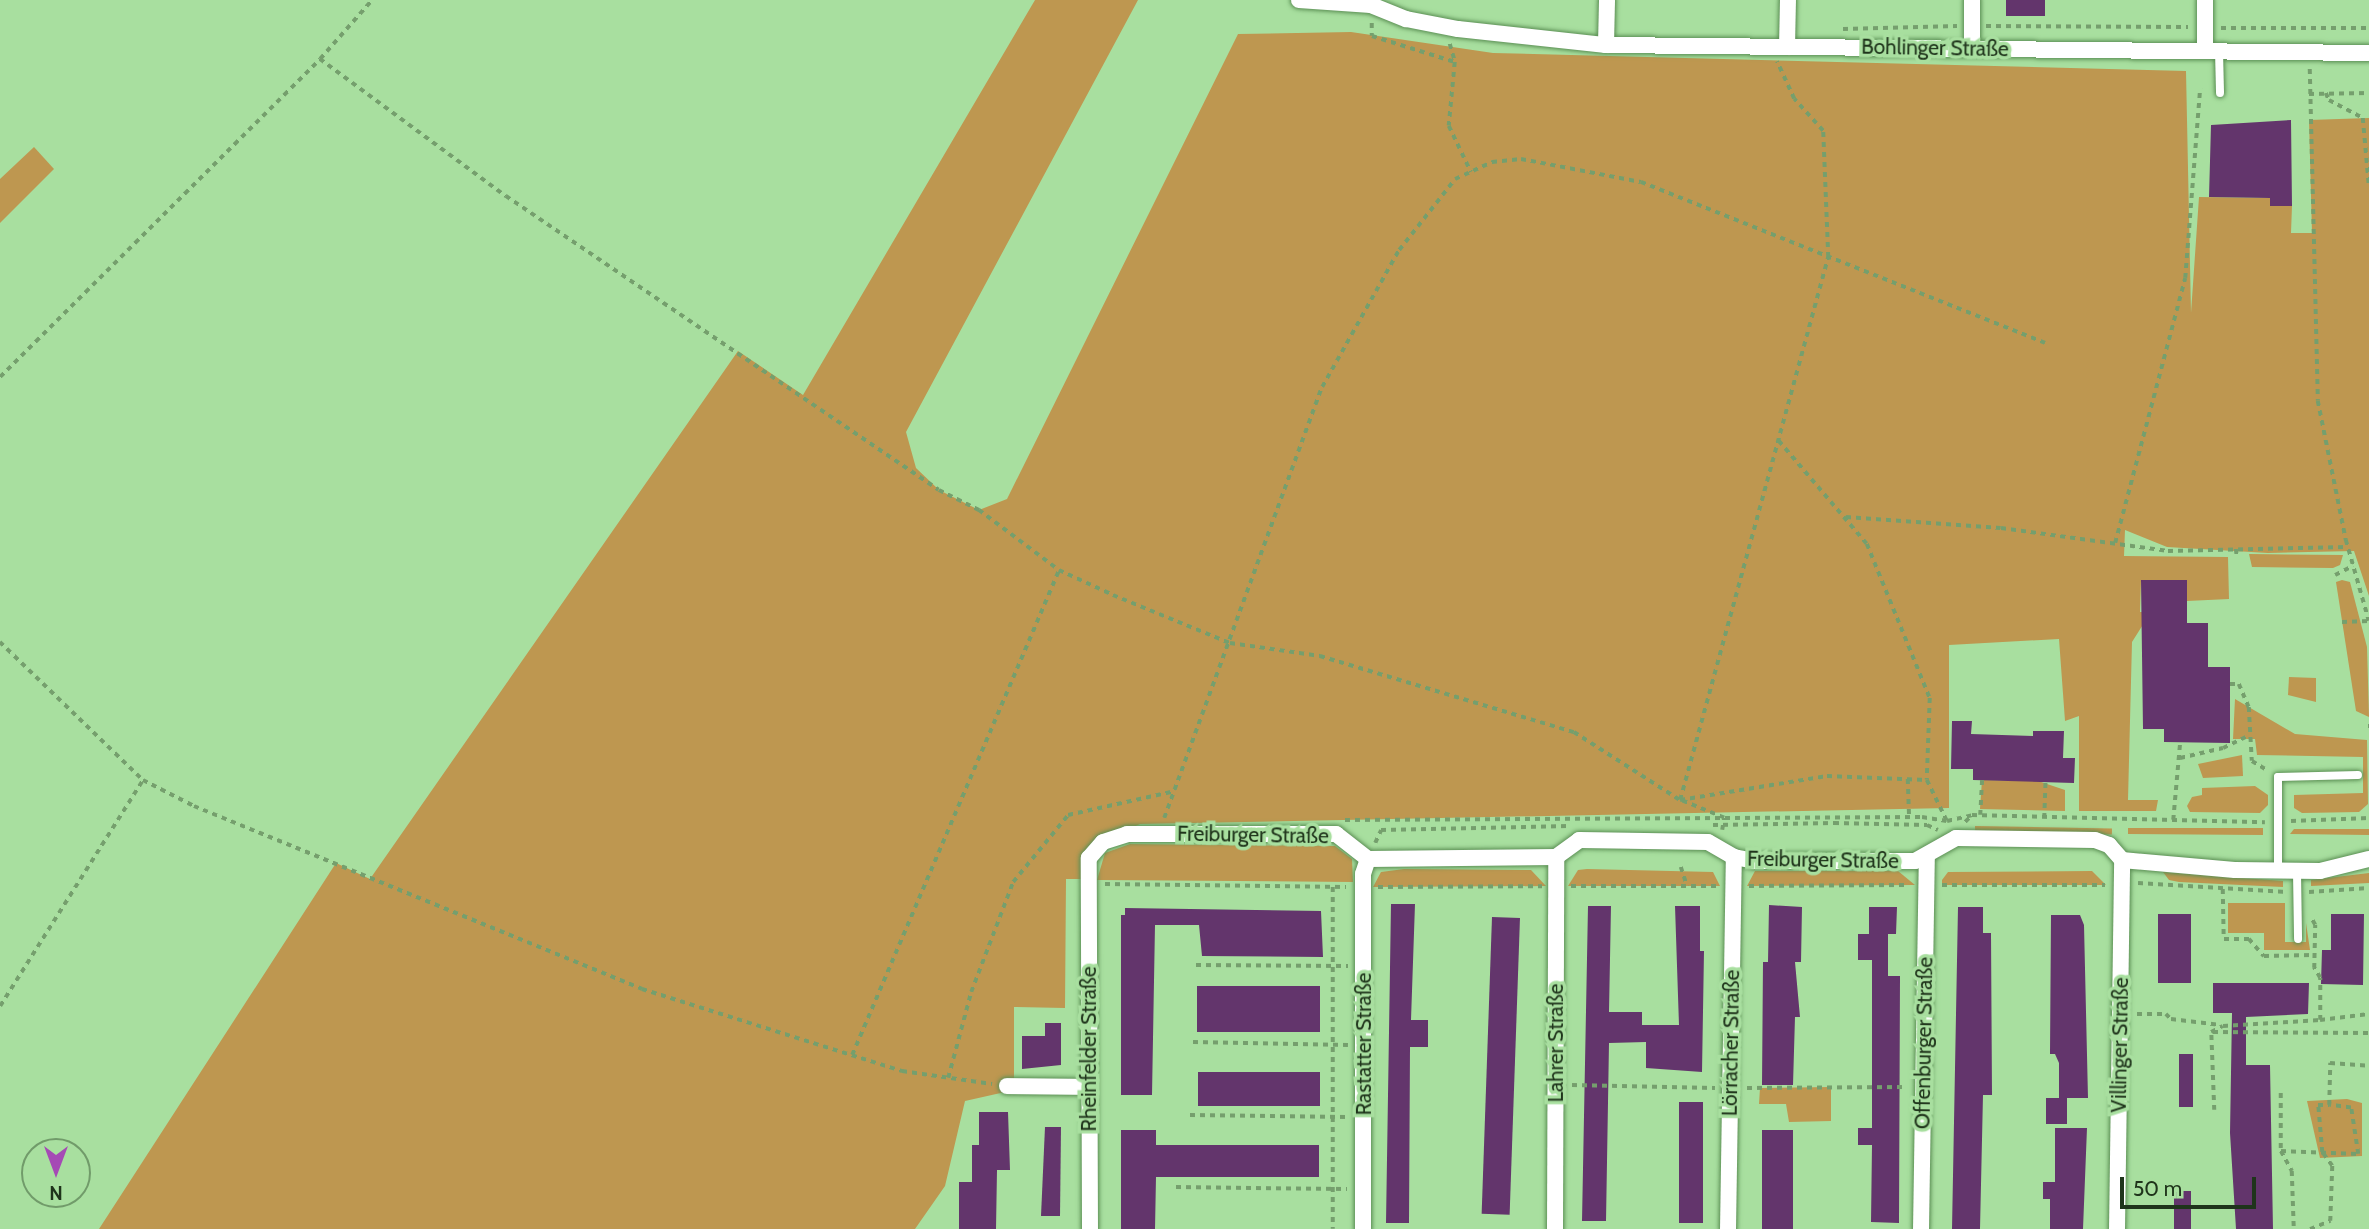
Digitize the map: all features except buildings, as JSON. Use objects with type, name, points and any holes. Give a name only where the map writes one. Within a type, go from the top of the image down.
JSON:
[{"type":"street","name":"Bohlinger Straße","points":[[1299,0],[1372,3],[1406,19],[1501,35],[1606,45],[2369,53]]},
{"type":"street","points":[[1606,45],[1607,0]]},
{"type":"street","points":[[1787,47],[1788,0]]},
{"type":"street","points":[[1972,0],[1972,49]]},
{"type":"street","points":[[2206,0],[2212,51]]},
{"type":"street","name":"Freiburger Straße","points":[[1089,870],[1089,858],[1103,842],[1127,834],[1159,833],[1336,834],[1368,859],[1556,857],[1579,840],[1721,846],[1734,857],[1755,861],[1915,861],[1927,857],[1956,838],[2095,840],[2109,845],[2122,860]]},
{"type":"street","name":"Lahrer Straße","points":[[1555,1229],[1556,857]]},
{"type":"street","name":"Lörracher Straße","points":[[1728,1229],[1734,857]]},
{"type":"street","name":"Offenburger Straße","points":[[1921,1229],[1927,857]]},
{"type":"street","name":"Rastatter Straße","points":[[1363,1229],[1363,874],[1368,859]]},
{"type":"street","points":[[2122,860],[2278,872],[2320,872],[2369,859]]},
{"type":"street","name":"Villinger Straße","points":[[2118,1229],[2122,860]]},
{"type":"street","name":"Rheinfelder Straße","points":[[1089,870],[1090,1229]]},
{"type":"street","points":[[1007,1086],[1089,1087]]},
{"type":"lane","points":[[2212,51],[2220,93]]},
{"type":"lane","points":[[2278,872],[2278,777],[2358,775]]},
{"type":"lane","points":[[2297,872],[2298,939]]},
{"type":"path","points":[[0,377],[320,59],[372,0]]},
{"type":"path","points":[[1372,3],[1372,36],[1455,62],[1450,126],[1471,172]]},
{"type":"path","points":[[2312,28],[2309,94],[2318,401],[2348,547],[2369,621],[2342,622]]},
{"type":"path","points":[[1680,800],[1828,257],[1823,131],[1794,99],[1771,47]]},
{"type":"path","points":[[320,59],[506,196],[939,490],[979,510],[1059,569],[1230,643],[1320,656],[1574,732],[1680,800],[1724,818]]},
{"type":"path","points":[[2115,543],[2185,278],[2200,89]]},
{"type":"path","points":[[2326,93],[2329,100],[2366,118],[2369,185]]},
{"type":"path","points":[[2309,94],[2369,93]]},
{"type":"path","points":[[1159,833],[1322,387],[1399,250],[1455,179],[1492,162],[1521,159],[1641,182],[2045,343]]},
{"type":"path","points":[[1779,441],[1867,544],[1930,698],[1927,780],[1948,823]]},
{"type":"path","points":[[1846,517],[2001,528],[2168,551],[2348,547]]},
{"type":"path","points":[[2236,549],[2237,556]]},
{"type":"path","points":[[2335,575],[2353,566]]},
{"type":"path","points":[[852,1055],[1059,569]]},
{"type":"path","points":[[0,642],[143,780],[380,884],[642,989],[902,1071],[1007,1086]]},
{"type":"path","points":[[2230,684],[2239,684],[2249,707],[2248,736],[2252,761],[2278,777]]},
{"type":"path","points":[[2180,758],[2223,748],[2248,736]]},
{"type":"path","points":[[2173,820],[2180,742]]},
{"type":"path","points":[[1680,800],[1827,776],[1927,780]]},
{"type":"path","points":[[1908,779],[1909,817]]},
{"type":"path","points":[[0,1006],[143,780]]},
{"type":"path","points":[[1980,815],[1982,780]]},
{"type":"path","points":[[2044,818],[2045,783]]},
{"type":"path","points":[[948,1078],[971,992],[1013,882],[1068,815],[1175,791]]},
{"type":"path","points":[[1335,821],[1434,817],[1909,817],[1962,825],[1972,815],[2278,822],[2369,818]]},
{"type":"path","points":[[1721,846],[1724,818]]},
{"type":"path","points":[[1927,825],[1948,823]]},
{"type":"path","points":[[1681,867],[1686,886]]},
{"type":"path","points":[[1333,887],[1333,1229]]},
{"type":"path","points":[[2223,889],[2224,939],[2249,939],[2264,956],[2313,955]]},
{"type":"path","points":[[2311,904],[2312,892]]},
{"type":"path","points":[[2311,912],[2313,955],[2320,978],[2320,1020]]},
{"type":"path","points":[[1196,965],[1364,966]]},
{"type":"path","points":[[2120,1013],[2166,1014],[2171,1018],[2223,1026],[2369,1014]]},
{"type":"path","points":[[2211,1032],[2223,1026]]},
{"type":"path","points":[[2211,1032],[2369,1033]]},
{"type":"path","points":[[2211,1032],[2214,1110]]},
{"type":"path","points":[[1193,1042],[1364,1045]]},
{"type":"path","points":[[2329,1105],[2330,1063],[2369,1066]]},
{"type":"path","points":[[1556,1084],[1730,1088],[1924,1087]]},
{"type":"path","points":[[2281,1093],[2281,1151],[2292,1171],[2294,1229]]},
{"type":"path","points":[[2281,1151],[2322,1152],[2358,1154],[2351,1108],[2318,1105],[2322,1152],[2332,1166],[2330,1220],[2310,1229]]},
{"type":"path","points":[[1189,1115],[1363,1118]]},
{"type":"path","points":[[1176,1187],[1363,1189]]},
{"type":"shaded area","points":[[1035,0],[1138,0],[906,432],[916,468],[939,490],[979,510],[1007,499],[1238,34],[1351,32],[1493,53],[2186,71],[2191,313],[2199,197],[2270,198],[2271,206],[2292,206],[2291,233],[2312,233],[2309,120],[2369,118],[2369,596],[2354,551],[2268,553],[2167,547],[2125,530],[2124,556],[2228,557],[2229,599],[2187,601],[2187,580],[2141,581],[2140,612],[2163,612],[2144,623],[2132,642],[2128,800],[2158,800],[2156,811],[2079,811],[2079,716],[2065,721],[2059,639],[1949,645],[1949,808],[1140,824],[1103,842],[1085,879],[1066,879],[1065,1008],[1014,1007],[1014,1090],[965,1101],[945,1186],[915,1229],[99,1229],[336,863],[370,879],[738,351],[803,395]]},
{"type":"shaded area","points":[[34,147],[54,169],[0,223],[0,179]]},
{"type":"shaded area","points":[[2249,554],[2343,555],[2340,565],[2333,568],[2252,567]]},
{"type":"shaded area","points":[[2336,582],[2350,582],[2367,647],[2369,717],[2356,711]]},
{"type":"shaded area","points":[[2289,677],[2316,678],[2316,702],[2288,695]]},
{"type":"shaded area","points":[[2235,699],[2295,734],[2367,740],[2368,804],[2359,812],[2302,813],[2294,808],[2294,795],[2363,793],[2363,757],[2257,755],[2255,739],[2233,739]]},
{"type":"shaded area","points":[[2242,755],[2243,776],[2203,778],[2198,764]]},
{"type":"shaded area","points":[[1982,780],[2038,781],[2065,790],[2065,811],[1980,809]]},
{"type":"shaded area","points":[[2255,786],[2268,795],[2268,805],[2260,813],[2190,812],[2187,806],[2192,797],[2202,795],[2202,788]]},
{"type":"shaded area","points":[[1975,826],[2112,828],[2112,834],[1975,832]]},
{"type":"shaded area","points":[[2128,828],[2263,828],[2263,835],[2128,834]]},
{"type":"shaded area","points":[[2294,829],[2369,829],[2369,835],[2290,834]]},
{"type":"shaded area","points":[[1130,844],[1335,846],[1352,859],[1353,882],[1097,880],[1105,853]]},
{"type":"shaded area","points":[[1404,869],[1531,870],[1546,886],[1373,887],[1381,872]]},
{"type":"shaded area","points":[[1578,870],[1713,872],[1720,886],[1568,886]]},
{"type":"shaded area","points":[[1755,871],[1898,871],[1915,885],[1747,886]]},
{"type":"shaded area","points":[[2092,871],[2106,885],[1942,885],[1948,872]]},
{"type":"shaded area","points":[[2163,872],[2283,881],[2283,887],[2179,882],[2169,880]]},
{"type":"shaded area","points":[[2369,873],[2369,883],[2311,886],[2311,880]]},
{"type":"shaded area","points":[[2228,903],[2285,903],[2285,942],[2306,942],[2306,923],[2310,950],[2264,950],[2264,933],[2228,933]]},
{"type":"shaded area","points":[[1831,1087],[1831,1121],[1789,1122],[1786,1104],[1759,1104],[1760,1088]]},
{"type":"shaded area","points":[[2347,1099],[2362,1103],[2362,1156],[2320,1158],[2307,1101]]}]
